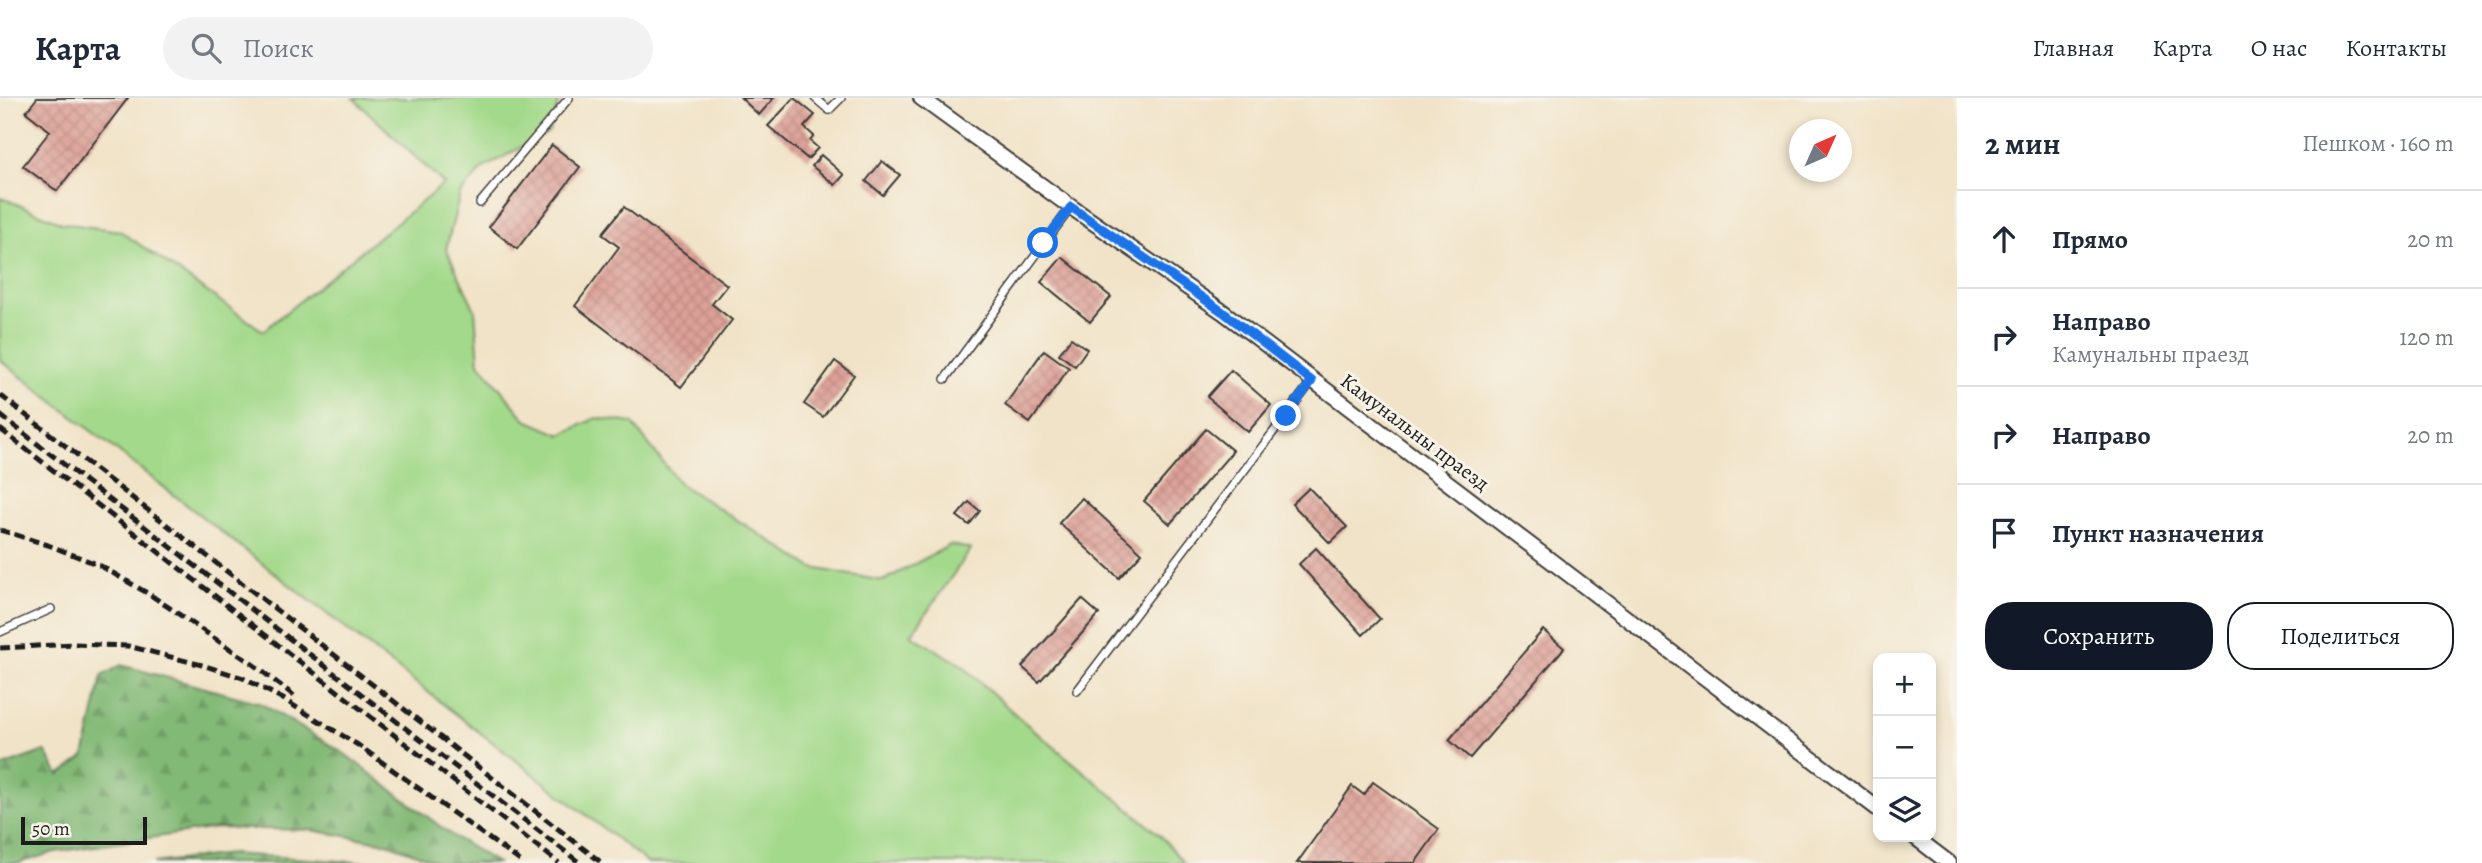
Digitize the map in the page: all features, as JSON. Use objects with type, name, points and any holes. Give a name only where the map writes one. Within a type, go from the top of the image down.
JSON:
[{"type":"street","name":"Камунальны праезд","points":[[921,98],[1071,207],[1223,312],[1873,804]]},
{"type":"street","points":[[1922,842],[1949,863]]},
{"type":"lane","points":[[481,203],[569,98]]},
{"type":"lane","points":[[815,98],[829,110],[841,98]]},
{"type":"lane","points":[[945,379],[1071,207]]},
{"type":"lane","points":[[1077,691],[1312,381]]},
{"type":"lane","points":[[0,632],[51,609]]},
{"type":"green space","points":[[353,98],[560,98],[549,132],[483,168],[460,194],[446,249],[475,310],[479,363],[526,420],[561,435],[596,418],[632,423],[680,484],[813,568],[883,581],[950,545],[971,549],[911,635],[962,665],[1017,716],[1160,835],[1184,863],[648,863],[0,360],[0,197],[62,223],[120,231],[263,331],[444,184]]},
{"type":"green space","points":[[121,665],[260,703],[342,752],[453,836],[497,863],[442,863],[387,843],[310,830],[217,828],[55,852],[18,863],[0,863],[0,767],[45,751],[59,775],[84,757],[102,676]]},
{"type":"green space","points":[[230,854],[374,863],[153,863]]},
{"type":"building","points":[[37,98],[128,98],[57,191],[23,166],[50,131],[26,112]]},
{"type":"building","points":[[741,98],[774,98],[759,115]]},
{"type":"building","points":[[794,98],[815,115],[804,127],[814,136],[810,141],[818,148],[808,159],[768,126]]},
{"type":"building","points":[[552,145],[580,167],[517,249],[489,227]]},
{"type":"building","points":[[821,155],[844,175],[835,185],[812,166]]},
{"type":"building","points":[[882,161],[900,175],[883,195],[866,181]]},
{"type":"building","points":[[624,207],[727,285],[712,304],[732,320],[681,387],[575,306],[619,247],[602,234]]},
{"type":"building","points":[[1062,257],[1111,297],[1090,322],[1041,282]]},
{"type":"building","points":[[1071,338],[1087,349],[1075,366],[1059,354]]},
{"type":"building","points":[[1044,350],[1069,368],[1030,423],[1005,405]]},
{"type":"building","points":[[835,361],[854,375],[823,417],[804,404]]},
{"type":"building","points":[[1231,370],[1271,405],[1248,432],[1207,397]]},
{"type":"building","points":[[1206,429],[1233,451],[1170,524],[1144,501]]},
{"type":"building","points":[[1309,488],[1347,527],[1330,543],[1292,504]]},
{"type":"building","points":[[1082,498],[1142,553],[1119,578],[1059,523]]},
{"type":"building","points":[[969,502],[980,511],[969,525],[957,516]]},
{"type":"building","points":[[1316,548],[1380,619],[1363,635],[1299,564]]},
{"type":"building","points":[[1082,599],[1099,614],[1039,682],[1022,667]]},
{"type":"building","points":[[1543,630],[1564,648],[1470,758],[1449,740]]},
{"type":"building","points":[[1373,782],[1439,829],[1415,863],[1297,863],[1352,786],[1364,795]]},
{"type":"railway","points":[[0,395],[602,863]]},
{"type":"railway","points":[[0,415],[580,863]]},
{"type":"railway","points":[[0,429],[559,863]]},
{"type":"railway","points":[[0,530],[99,565],[149,594],[254,665],[297,698]]},
{"type":"railway","points":[[0,648],[74,644],[128,646],[243,678],[358,745],[523,863]]},
{"type":"route","points":[[1043,243],[1071,207],[1223,312],[1312,381],[1286,416]]}]
